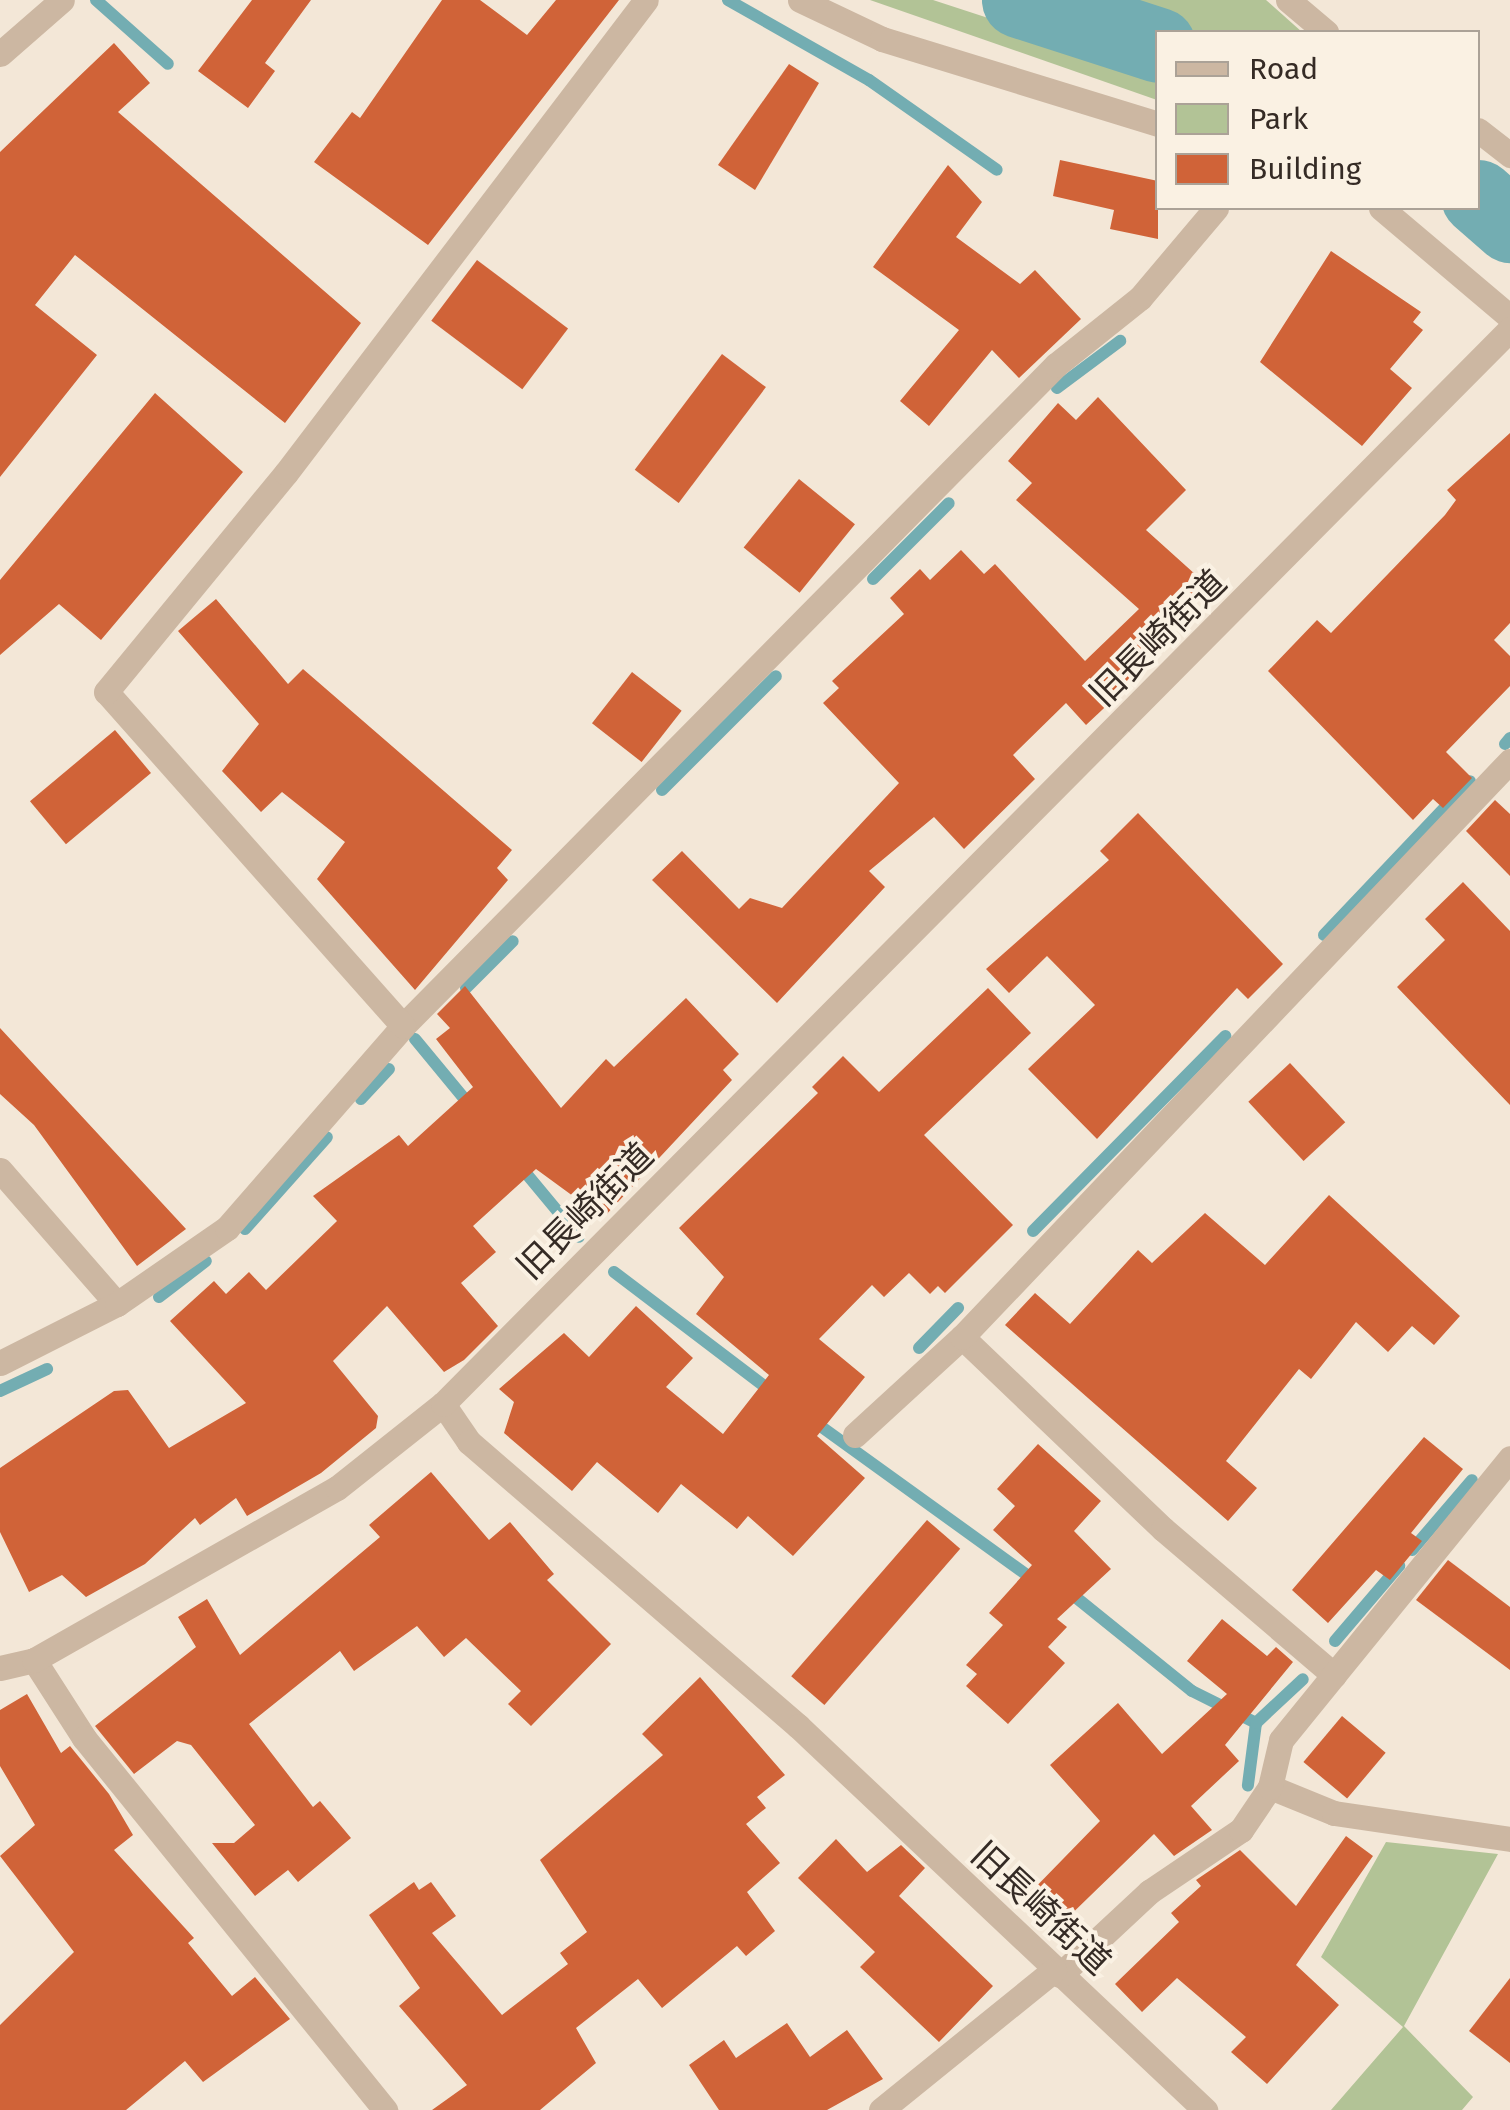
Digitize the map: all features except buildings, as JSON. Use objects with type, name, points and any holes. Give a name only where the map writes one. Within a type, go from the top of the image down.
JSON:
[{"type":"street","points":[[0,54],[62,0]]},
{"type":"street","points":[[404,1026],[106,692],[286,473],[646,0]]},
{"type":"street","points":[[800,0],[882,39],[1155,123]]},
{"type":"street","points":[[1288,0],[1324,30]]},
{"type":"street","points":[[1480,132],[1510,154]]},
{"type":"street","points":[[0,1363],[118,1304],[227,1228],[404,1026],[1056,365],[1140,298],[1214,210]]},
{"type":"street","points":[[1383,210],[1510,317]]},
{"type":"street","name":"旧長崎街道","points":[[1205,2110],[798,1726],[469,1442],[442,1404],[1510,329]]},
{"type":"street","points":[[855,1435],[962,1337],[1510,761]]},
{"type":"street","points":[[0,1170],[118,1304]]},
{"type":"street","points":[[962,1337],[1163,1529],[1334,1675]]},
{"type":"street","points":[[0,1668],[34,1660],[338,1488],[442,1404]]},
{"type":"street","points":[[881,2110],[1057,1973],[1150,1892],[1241,1830],[1270,1788],[1281,1740],[1510,1458]]},
{"type":"street","points":[[34,1660],[84,1738],[384,2110]]},
{"type":"street","points":[[1270,1788],[1334,1813],[1510,1839]]},
{"type":"green space","points":[[870,0],[933,0],[1155,72],[1155,99]]},
{"type":"green space","points":[[1076,0],[1266,0],[1300,30],[1165,30]]},
{"type":"green space","points":[[1386,1842],[1498,1854],[1404,2026],[1473,2097],[1462,2110],[1331,2110],[1403,2027],[1321,1957]]},
{"type":"waterway","points":[[96,0],[168,64]]},
{"type":"waterway","points":[[728,0],[869,80],[997,170]]},
{"type":"waterway","points":[[1019,0],[1155,44]]},
{"type":"waterway","points":[[1480,199],[1510,225]]},
{"type":"waterway","points":[[1057,388],[1120,341]]},
{"type":"waterway","points":[[873,579],[949,503]]},
{"type":"waterway","points":[[662,790],[776,676]]},
{"type":"waterway","points":[[1505,744],[1510,738]]},
{"type":"waterway","points":[[1324,935],[1470,781]]},
{"type":"waterway","points":[[466,988],[513,941]]},
{"type":"waterway","points":[[1033,1231],[1225,1036]]},
{"type":"waterway","points":[[415,1039],[472,1108]]},
{"type":"waterway","points":[[361,1099],[389,1069]]},
{"type":"waterway","points":[[245,1229],[327,1137]]},
{"type":"waterway","points":[[520,1166],[579,1237]]},
{"type":"waterway","points":[[159,1297],[206,1261]]},
{"type":"waterway","points":[[614,1272],[775,1394]]},
{"type":"waterway","points":[[919,1348],[958,1308]]},
{"type":"waterway","points":[[0,1391],[47,1369]]},
{"type":"waterway","points":[[812,1420],[1035,1581]]},
{"type":"waterway","points":[[1412,1550],[1472,1480]]},
{"type":"waterway","points":[[1335,1641],[1399,1566]]},
{"type":"waterway","points":[[1068,1591],[1192,1691],[1256,1723],[1248,1785]]},
{"type":"waterway","points":[[1256,1723],[1303,1679]]}]
